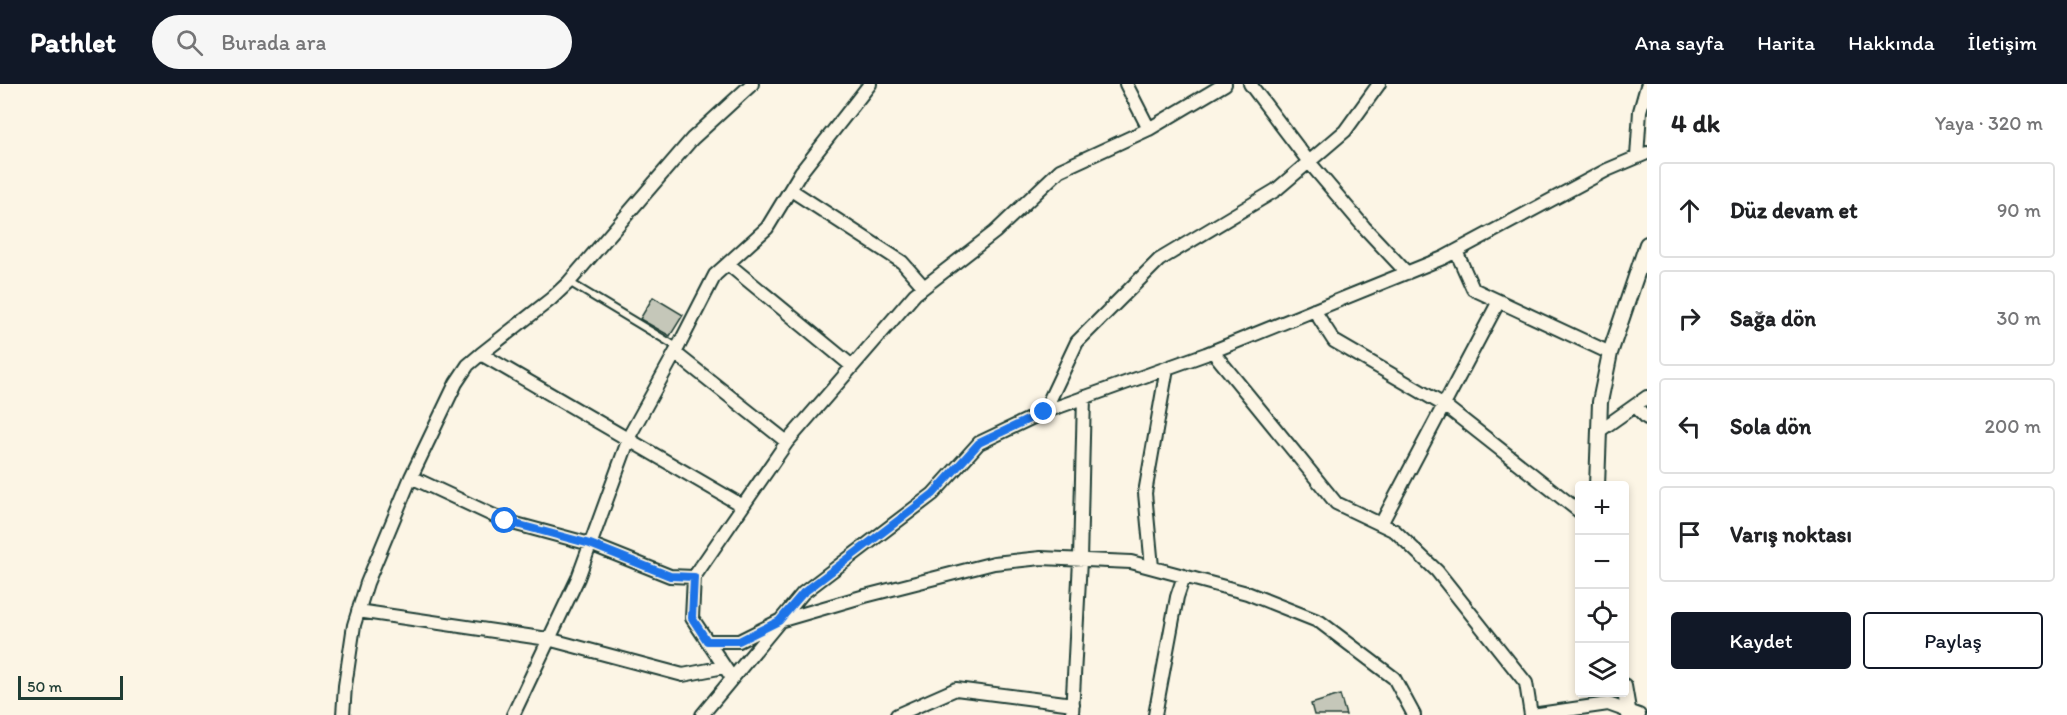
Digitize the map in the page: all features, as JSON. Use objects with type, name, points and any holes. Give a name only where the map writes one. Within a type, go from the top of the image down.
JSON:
[{"type":"street","points":[[343,715],[354,625],[367,583],[411,477],[456,383],[468,365],[480,354],[552,299],[569,282],[692,139],[752,84]]},
{"type":"street","points":[[513,715],[578,578],[628,440],[715,275],[767,228],[801,172],[870,84]]},
{"type":"street","points":[[1126,84],[1149,129]]},
{"type":"street","points":[[728,673],[692,618],[694,577],[787,442],[915,294],[995,232],[1060,170],[1149,129],[1225,84]]},
{"type":"street","points":[[1250,84],[1309,162],[1407,273]]},
{"type":"street","points":[[1044,412],[1077,342],[1159,260],[1276,190],[1345,131],[1379,84]]},
{"type":"street","points":[[702,715],[728,673],[803,593],[933,494],[979,443],[1044,412],[1213,352],[1407,273],[1456,251],[1571,189],[1642,155],[1640,111],[1647,86]]},
{"type":"street","points":[[791,190],[902,262],[924,287]]},
{"type":"street","points":[[1597,481],[1600,402],[1610,353],[1647,243]]},
{"type":"street","points":[[1456,251],[1473,289],[1610,353]]},
{"type":"street","points":[[728,264],[852,366]]},
{"type":"street","points":[[1381,524],[1499,301]]},
{"type":"street","points":[[1314,310],[1334,341],[1444,405],[1575,508]]},
{"type":"street","points":[[677,350],[787,442]]},
{"type":"street","points":[[1213,352],[1335,503],[1395,531],[1437,570],[1526,683],[1531,715],[1608,704],[1632,714]]},
{"type":"street","points":[[480,354],[743,506]]},
{"type":"street","points":[[1152,567],[1145,493],[1167,368]]},
{"type":"street","points":[[897,715],[956,689],[1073,710],[1084,397]]},
{"type":"street","points":[[1599,431],[1647,397]]},
{"type":"street","points":[[1635,406],[1647,418]]},
{"type":"street","points":[[411,477],[505,521],[590,544],[670,576],[694,577]]},
{"type":"street","points":[[707,641],[739,641],[779,621],[994,563],[1041,558],[1131,562],[1246,593],[1320,622],[1394,678],[1414,715]]},
{"type":"street","points":[[1155,715],[1184,576]]},
{"type":"street","points":[[358,611],[549,639],[683,675],[728,673]]},
{"type":"street","points":[[1627,697],[1632,714]]},
{"type":"lane","points":[[569,282],[677,350]]},
{"type":"building","points":[[653,297],[683,315],[670,336],[640,319]]},
{"type":"building","points":[[1340,695],[1346,715],[1314,715],[1311,704]]},
{"type":"route","points":[[505,521],[590,544],[670,576],[694,577],[692,618],[707,641],[739,641],[779,621],[803,593],[933,494],[979,443],[1044,412]]}]
